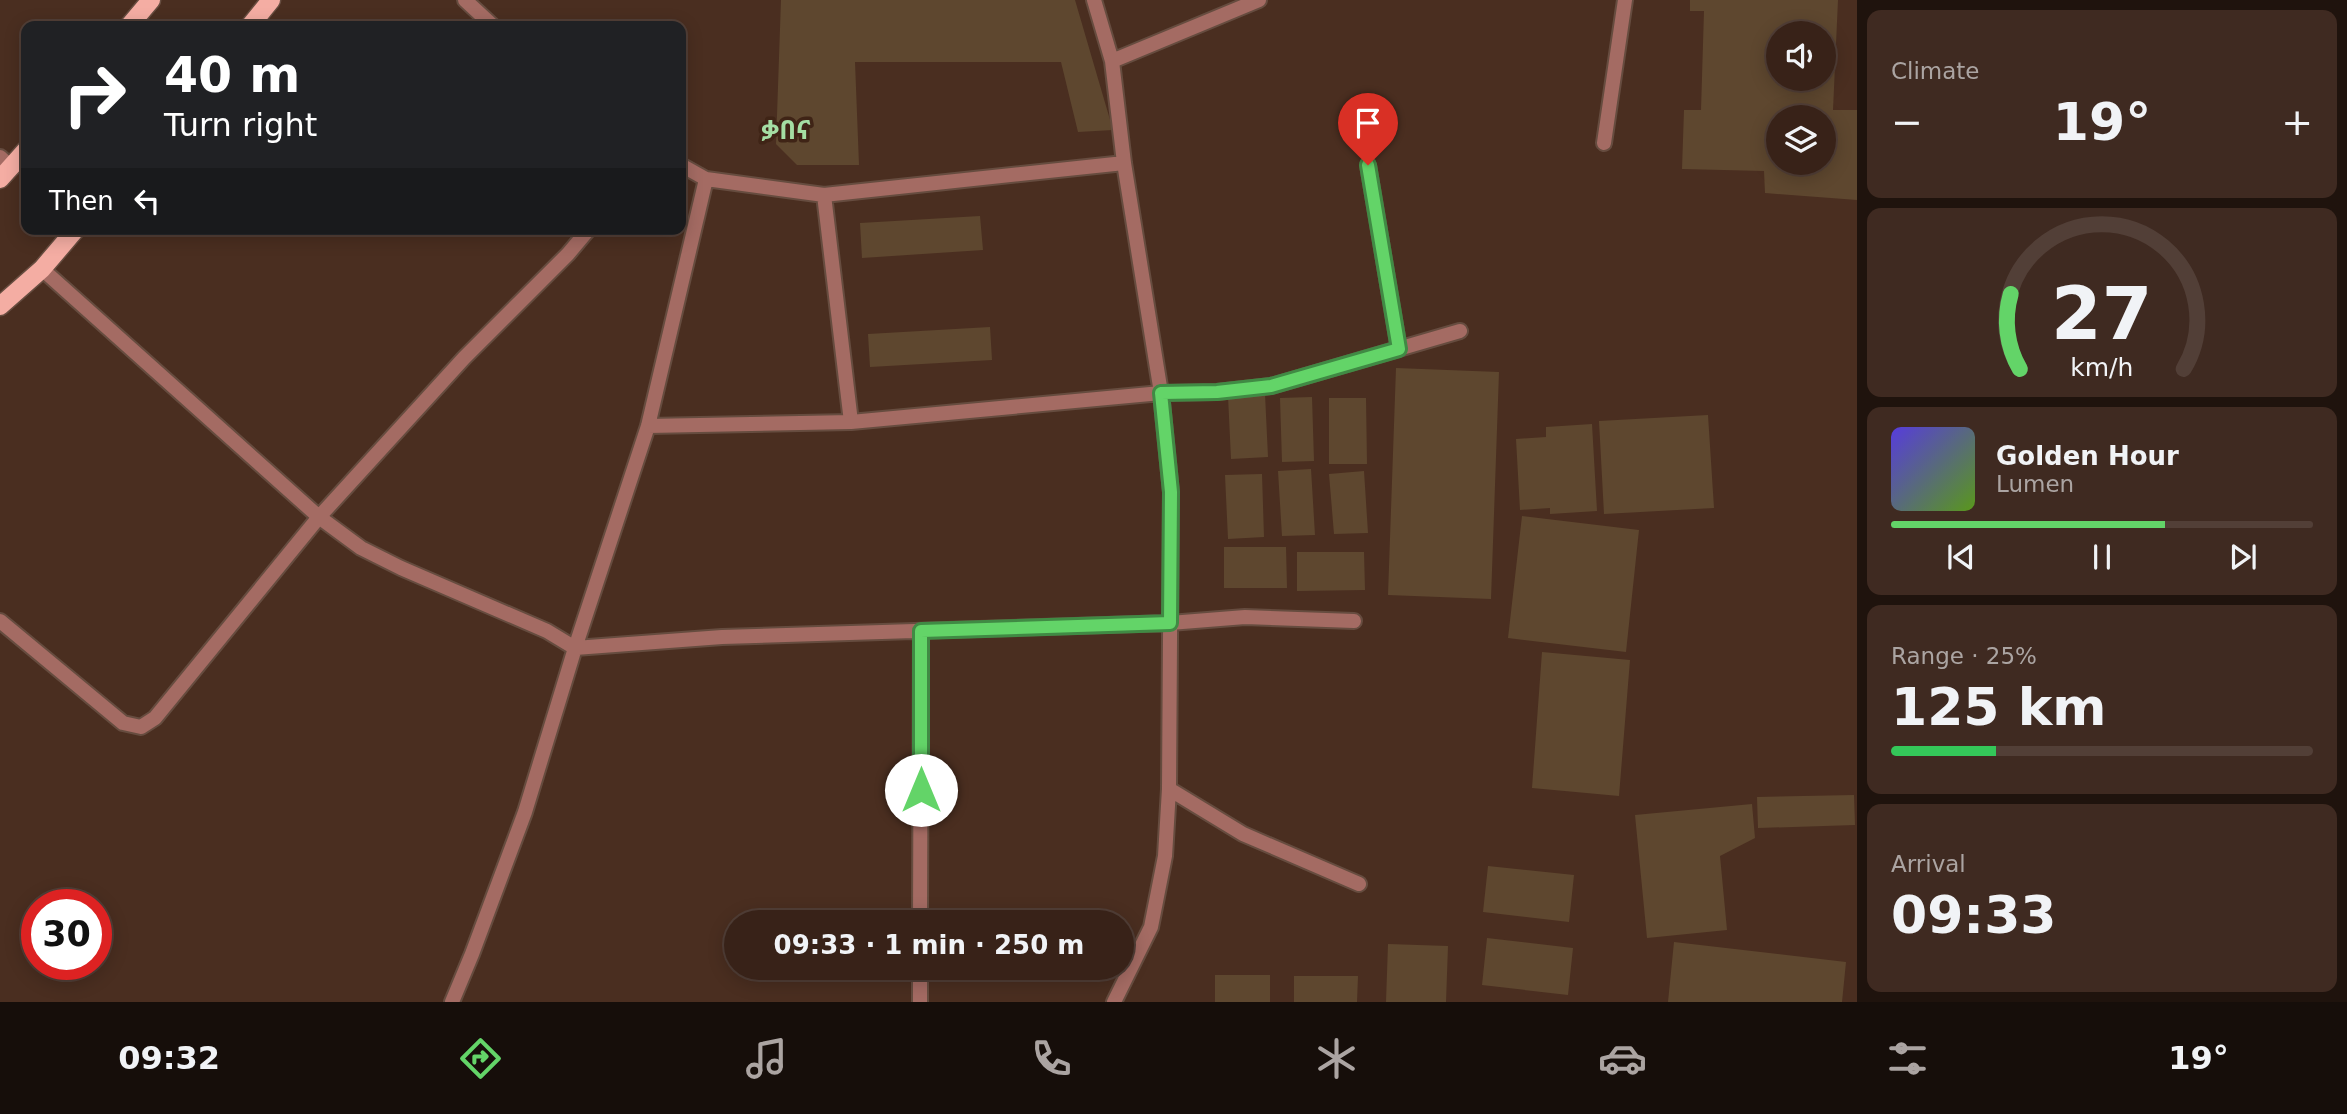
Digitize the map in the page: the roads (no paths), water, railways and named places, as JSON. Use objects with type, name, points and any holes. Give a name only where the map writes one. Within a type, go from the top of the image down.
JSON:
[{"type":"main road","points":[[133,21],[151,0]]},
{"type":"main road","points":[[254,21],[271,0]]},
{"type":"main road","points":[[4,168],[21,154]]},
{"type":"main road","points":[[0,306],[42,269],[71,235]]},
{"type":"street","points":[[464,0],[487,21]]},
{"type":"street","points":[[1094,0],[1112,61],[1124,163],[1161,393],[1171,492],[1170,789],[1165,856],[1151,927],[1114,1002]]},
{"type":"street","points":[[1112,61],[1259,0]]},
{"type":"street","points":[[1604,143],[1625,0]]},
{"type":"street","points":[[686,168],[706,178],[824,195],[1124,163]]},
{"type":"street","points":[[1368,165],[1399,349]]},
{"type":"street","points":[[452,1002],[525,812],[575,648],[648,426],[706,178]]},
{"type":"street","points":[[824,195],[851,422]]},
{"type":"street","points":[[0,621],[123,723],[141,727],[155,718],[319,517],[464,358],[584,235]]},
{"type":"street","points":[[42,269],[319,517],[361,548],[547,631],[575,648],[722,637],[1170,623],[1245,617],[1354,621]]},
{"type":"street","points":[[648,426],[851,422],[1161,393],[1217,392],[1271,386],[1460,331]]},
{"type":"street","points":[[920,910],[921,631]]},
{"type":"street","points":[[1170,789],[1242,834],[1359,884]]},
{"type":"street","points":[[920,980],[920,1002]]},
{"type":"district","name":"ቃበና","points":[[786,130]]}]
